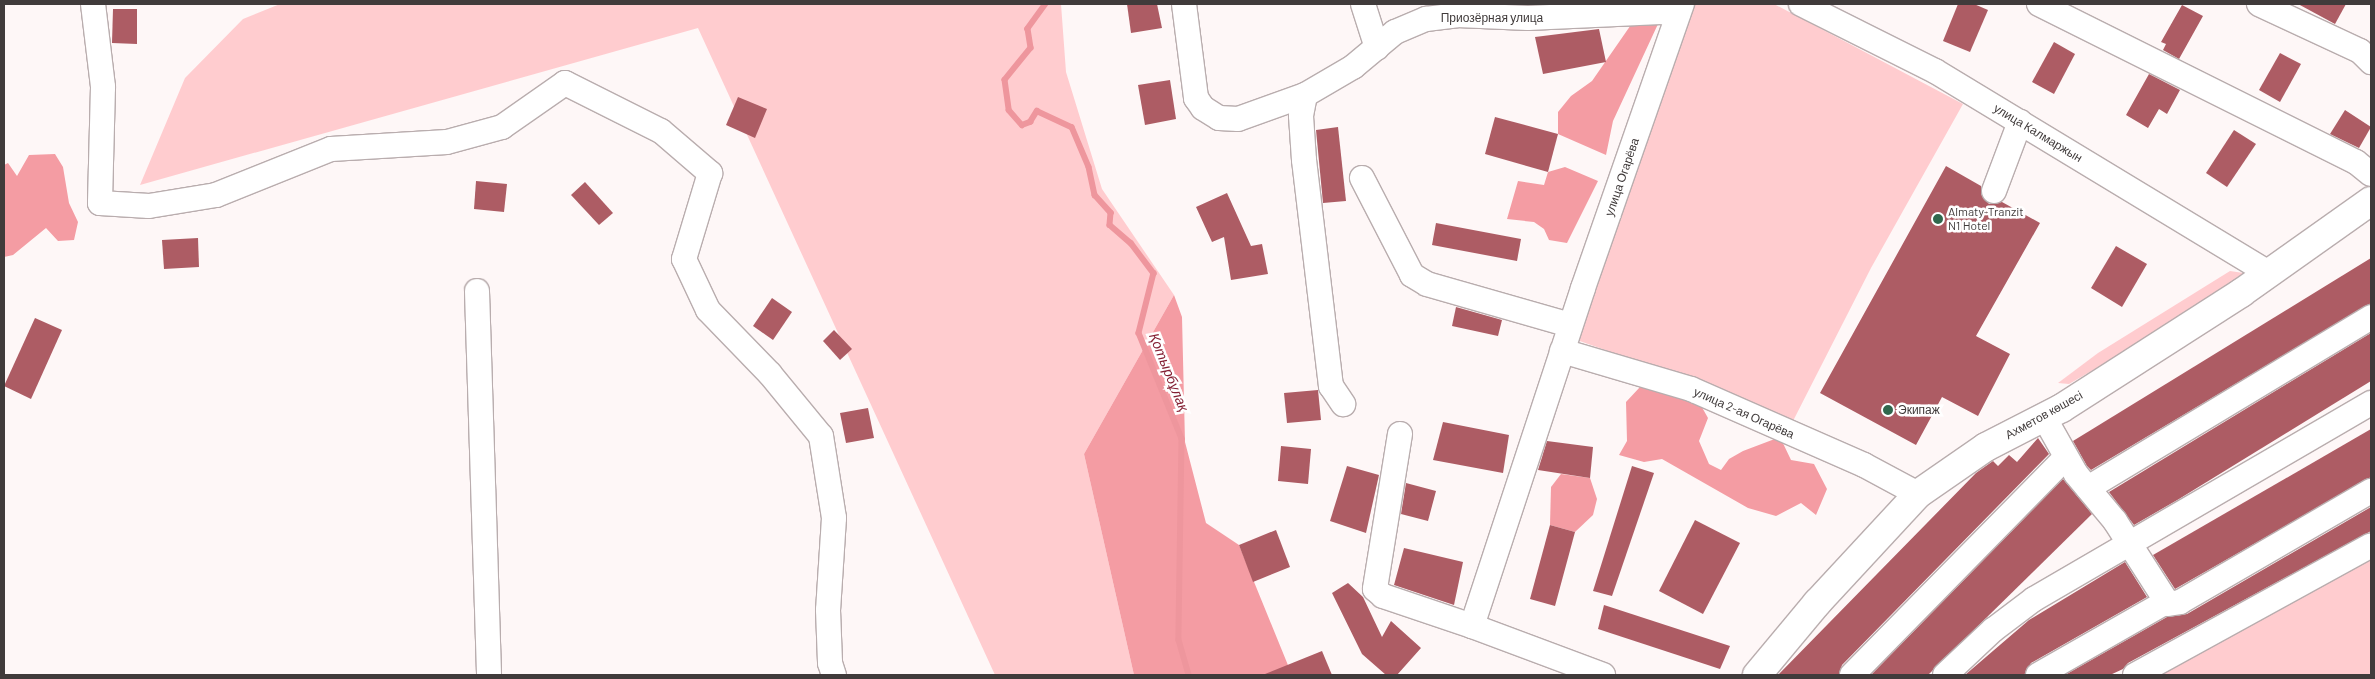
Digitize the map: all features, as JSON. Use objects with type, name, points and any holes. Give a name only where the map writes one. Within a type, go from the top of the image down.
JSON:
[{"type":"main road","name":"Ахметов көшесі","points":[[1757,675],[1817,603],[1918,494],[1986,447],[2044,417],[2270,274],[2371,201]]},
{"type":"street","points":[[93,4],[102,87],[100,203],[148,206],[216,195],[331,149],[447,142],[502,127],[565,83],[662,131],[710,173],[684,259],[708,310],[770,374],[821,436],[834,518],[828,610],[830,663],[834,675]]},
{"type":"street","name":"Приозёрная улица","points":[[1184,4],[1196,98],[1203,108],[1219,118],[1238,119],[1305,94],[1353,68],[1395,32],[1434,18],[1457,15],[1528,18],[1661,12],[1680,9]]},
{"type":"street","points":[[1363,4],[1377,48]]},
{"type":"street","name":"улица Калмаржын","points":[[1801,4],[1934,71],[2270,274]]},
{"type":"street","points":[[2039,4],[2356,162],[2371,174]]},
{"type":"street","points":[[2259,4],[2280,9],[2360,52],[2371,62]]},
{"type":"street","name":"улица Огарёва","points":[[1472,626],[1570,325],[1680,9]]},
{"type":"street","points":[[1305,94],[1301,116],[1304,160],[1331,386],[1343,404]]},
{"type":"street","points":[[1994,191],[2020,122]]},
{"type":"street","points":[[1362,178],[1412,276],[1427,284],[1570,325]]},
{"type":"street","points":[[477,291],[489,675]]},
{"type":"street","points":[[2088,488],[2371,317]]},
{"type":"street","name":"улица 2-ая Огарёва","points":[[1562,351],[1691,389],[1864,465],[1918,494]]},
{"type":"street","points":[[1946,675],[2020,609],[2371,403]]},
{"type":"street","points":[[2044,417],[2066,456],[2130,544],[2166,602]]},
{"type":"street","points":[[1400,434],[1375,589],[1383,596],[1472,626],[1603,675]]},
{"type":"street","points":[[1852,675],[2066,456]]},
{"type":"street","points":[[2038,675],[2166,602],[2174,604],[2180,602],[2371,491]]},
{"type":"street","points":[[2135,675],[2371,545]]},
{"type":"shaded area","points":[[280,4],[1061,4],[1066,72],[1102,189],[1174,295],[1084,454],[1134,675],[995,675],[698,28],[140,185],[185,78],[243,19]]},
{"type":"shaded area","points":[[1693,4],[1774,4],[1963,104],[1871,268],[1793,421],[1676,375],[1574,339]]},
{"type":"shaded area","points":[[1635,19],[1658,24],[1613,121],[1606,155],[1558,134],[1558,112],[1571,96],[1592,81]]},
{"type":"shaded area","points":[[55,154],[63,167],[69,203],[78,222],[74,240],[58,241],[46,228],[13,255],[4,257],[4,165],[8,163],[17,176],[29,155]]},
{"type":"shaded area","points":[[1565,167],[1598,181],[1567,243],[1549,240],[1544,229],[1534,222],[1507,219],[1518,181],[1544,185],[1548,172]]},
{"type":"shaded area","points":[[2230,271],[2257,275],[2069,384],[2058,383],[2098,353]]},
{"type":"shaded area","points":[[1174,295],[1182,317],[1185,442],[1206,523],[1239,545],[1292,675],[1134,675],[1084,454]]},
{"type":"shaded area","points":[[1640,387],[1699,402],[1708,418],[1699,441],[1709,464],[1721,470],[1729,459],[1743,451],[1780,437],[1791,460],[1814,464],[1827,489],[1816,515],[1801,503],[1776,516],[1748,508],[1662,459],[1644,462],[1619,455],[1627,441],[1626,402]]},
{"type":"shaded area","points":[[1561,474],[1590,478],[1597,499],[1593,515],[1575,532],[1550,525],[1551,487]]},
{"type":"shaded area","points":[[2371,532],[2371,675],[2123,675],[2190,639]]},
{"type":"building","points":[[1127,4],[1157,4],[1162,28],[1131,33]]},
{"type":"building","points":[[1958,4],[1974,4],[1988,10],[1970,52],[1943,41]]},
{"type":"building","points":[[2298,4],[2346,4],[2335,24]]},
{"type":"building","points":[[2182,5],[2203,16],[2179,59],[2163,50],[2166,44],[2161,42]]},
{"type":"building","points":[[113,9],[137,9],[137,44],[112,43]]},
{"type":"building","points":[[1599,29],[1606,62],[1543,74],[1535,37]]},
{"type":"building","points":[[2054,42],[2075,54],[2054,94],[2032,82]]},
{"type":"building","points":[[2280,53],[2301,64],[2280,102],[2259,90]]},
{"type":"building","points":[[2149,74],[2180,90],[2167,114],[2159,109],[2148,128],[2126,115]]},
{"type":"building","points":[[1170,80],[1176,119],[1145,125],[1138,85]]},
{"type":"building","points":[[738,97],[767,109],[755,138],[726,125]]},
{"type":"building","points":[[2345,110],[2371,127],[2359,148],[2330,134]]},
{"type":"building","points":[[1495,117],[1558,134],[1548,172],[1485,154]]},
{"type":"building","points":[[1338,127],[1346,201],[1323,203],[1316,130]]},
{"type":"building","points":[[2234,130],[2256,144],[2227,187],[2206,173]]},
{"type":"building","points":[[1946,166],[1981,186],[1981,194],[1989,204],[2002,202],[2040,223],[1976,336],[2010,354],[1978,416],[1942,397],[1916,445],[1820,393]]},
{"type":"building","points":[[476,181],[507,184],[504,212],[474,209]]},
{"type":"building","points":[[585,182],[613,213],[599,225],[571,195]]},
{"type":"building","points":[[1227,193],[1251,246],[1262,244],[1268,274],[1231,280],[1224,237],[1212,242],[1196,207]]},
{"type":"building","points":[[1436,223],[1521,239],[1517,261],[1432,245]]},
{"type":"building","points":[[198,238],[199,267],[164,269],[162,240]]},
{"type":"building","points":[[2116,246],[2147,264],[2122,307],[2091,288]]},
{"type":"building","points":[[2371,258],[2371,303],[2091,470],[2087,466],[2073,441]]},
{"type":"building","points":[[772,298],[792,312],[773,340],[753,326]]},
{"type":"building","points":[[1456,307],[1502,320],[1498,336],[1452,326]]},
{"type":"building","points":[[35,318],[62,330],[31,399],[4,386]]},
{"type":"building","points":[[834,330],[852,349],[840,360],[823,341]]},
{"type":"building","points":[[2371,333],[2371,381],[2179,499],[2134,525],[2109,492]]},
{"type":"building","points":[[1318,390],[1321,420],[1287,423],[1284,393]]},
{"type":"building","points":[[868,408],[874,438],[846,443],[840,413]]},
{"type":"building","points":[[1443,422],[1509,435],[1503,473],[1433,460]]},
{"type":"building","points":[[2371,429],[2371,477],[2175,589],[2153,555]]},
{"type":"building","points":[[2038,438],[2049,454],[1842,665],[1839,675],[1778,675],[1976,473],[1993,461],[1998,466],[2009,455],[2017,462]]},
{"type":"building","points":[[1547,441],[1593,447],[1590,478],[1538,470]]},
{"type":"building","points":[[1281,446],[1311,449],[1308,484],[1278,481]]},
{"type":"building","points":[[1347,466],[1379,475],[1366,533],[1330,521]]},
{"type":"building","points":[[1632,466],[1654,473],[1612,596],[1593,591]]},
{"type":"building","points":[[2063,479],[2092,514],[1928,675],[1871,675]]},
{"type":"building","points":[[1406,483],[1436,491],[1428,521],[1401,514]]},
{"type":"building","points":[[2371,507],[2371,531],[2128,663],[2123,669],[2110,675],[2065,675],[2167,617],[2187,614]]},
{"type":"building","points":[[1695,520],[1740,543],[1703,614],[1659,591]]},
{"type":"building","points":[[1550,525],[1575,532],[1555,606],[1530,599]]},
{"type":"building","points":[[1276,530],[1290,567],[1253,582],[1239,545]]},
{"type":"building","points":[[1404,548],[1463,562],[1454,605],[1394,585]]},
{"type":"building","points":[[2125,562],[2147,597],[2031,663],[2024,675],[1965,675],[2029,620]]},
{"type":"building","points":[[1348,583],[1363,597],[1382,637],[1391,621],[1421,648],[1397,675],[1386,675],[1362,654],[1332,593]]},
{"type":"building","points":[[1604,605],[1730,646],[1720,669],[1598,629]]},
{"type":"building","points":[[1322,651],[1332,675],[1265,675],[1265,674]]},
{"type":"waterway","name":"Қотырбұлақ","points":[[1046,4],[1028,29],[1031,48],[1005,80],[1009,110],[1022,125],[1030,122],[1037,111],[1072,127],[1089,167],[1095,195],[1111,213],[1110,225],[1131,243],[1154,273],[1139,333],[1182,439],[1179,640],[1189,675]]},
{"type":"place","name":"Almaty-Tranzit N1 Hotel","points":[[1938,219]]},
{"type":"place","name":"Экипаж","points":[[1888,410]]}]
